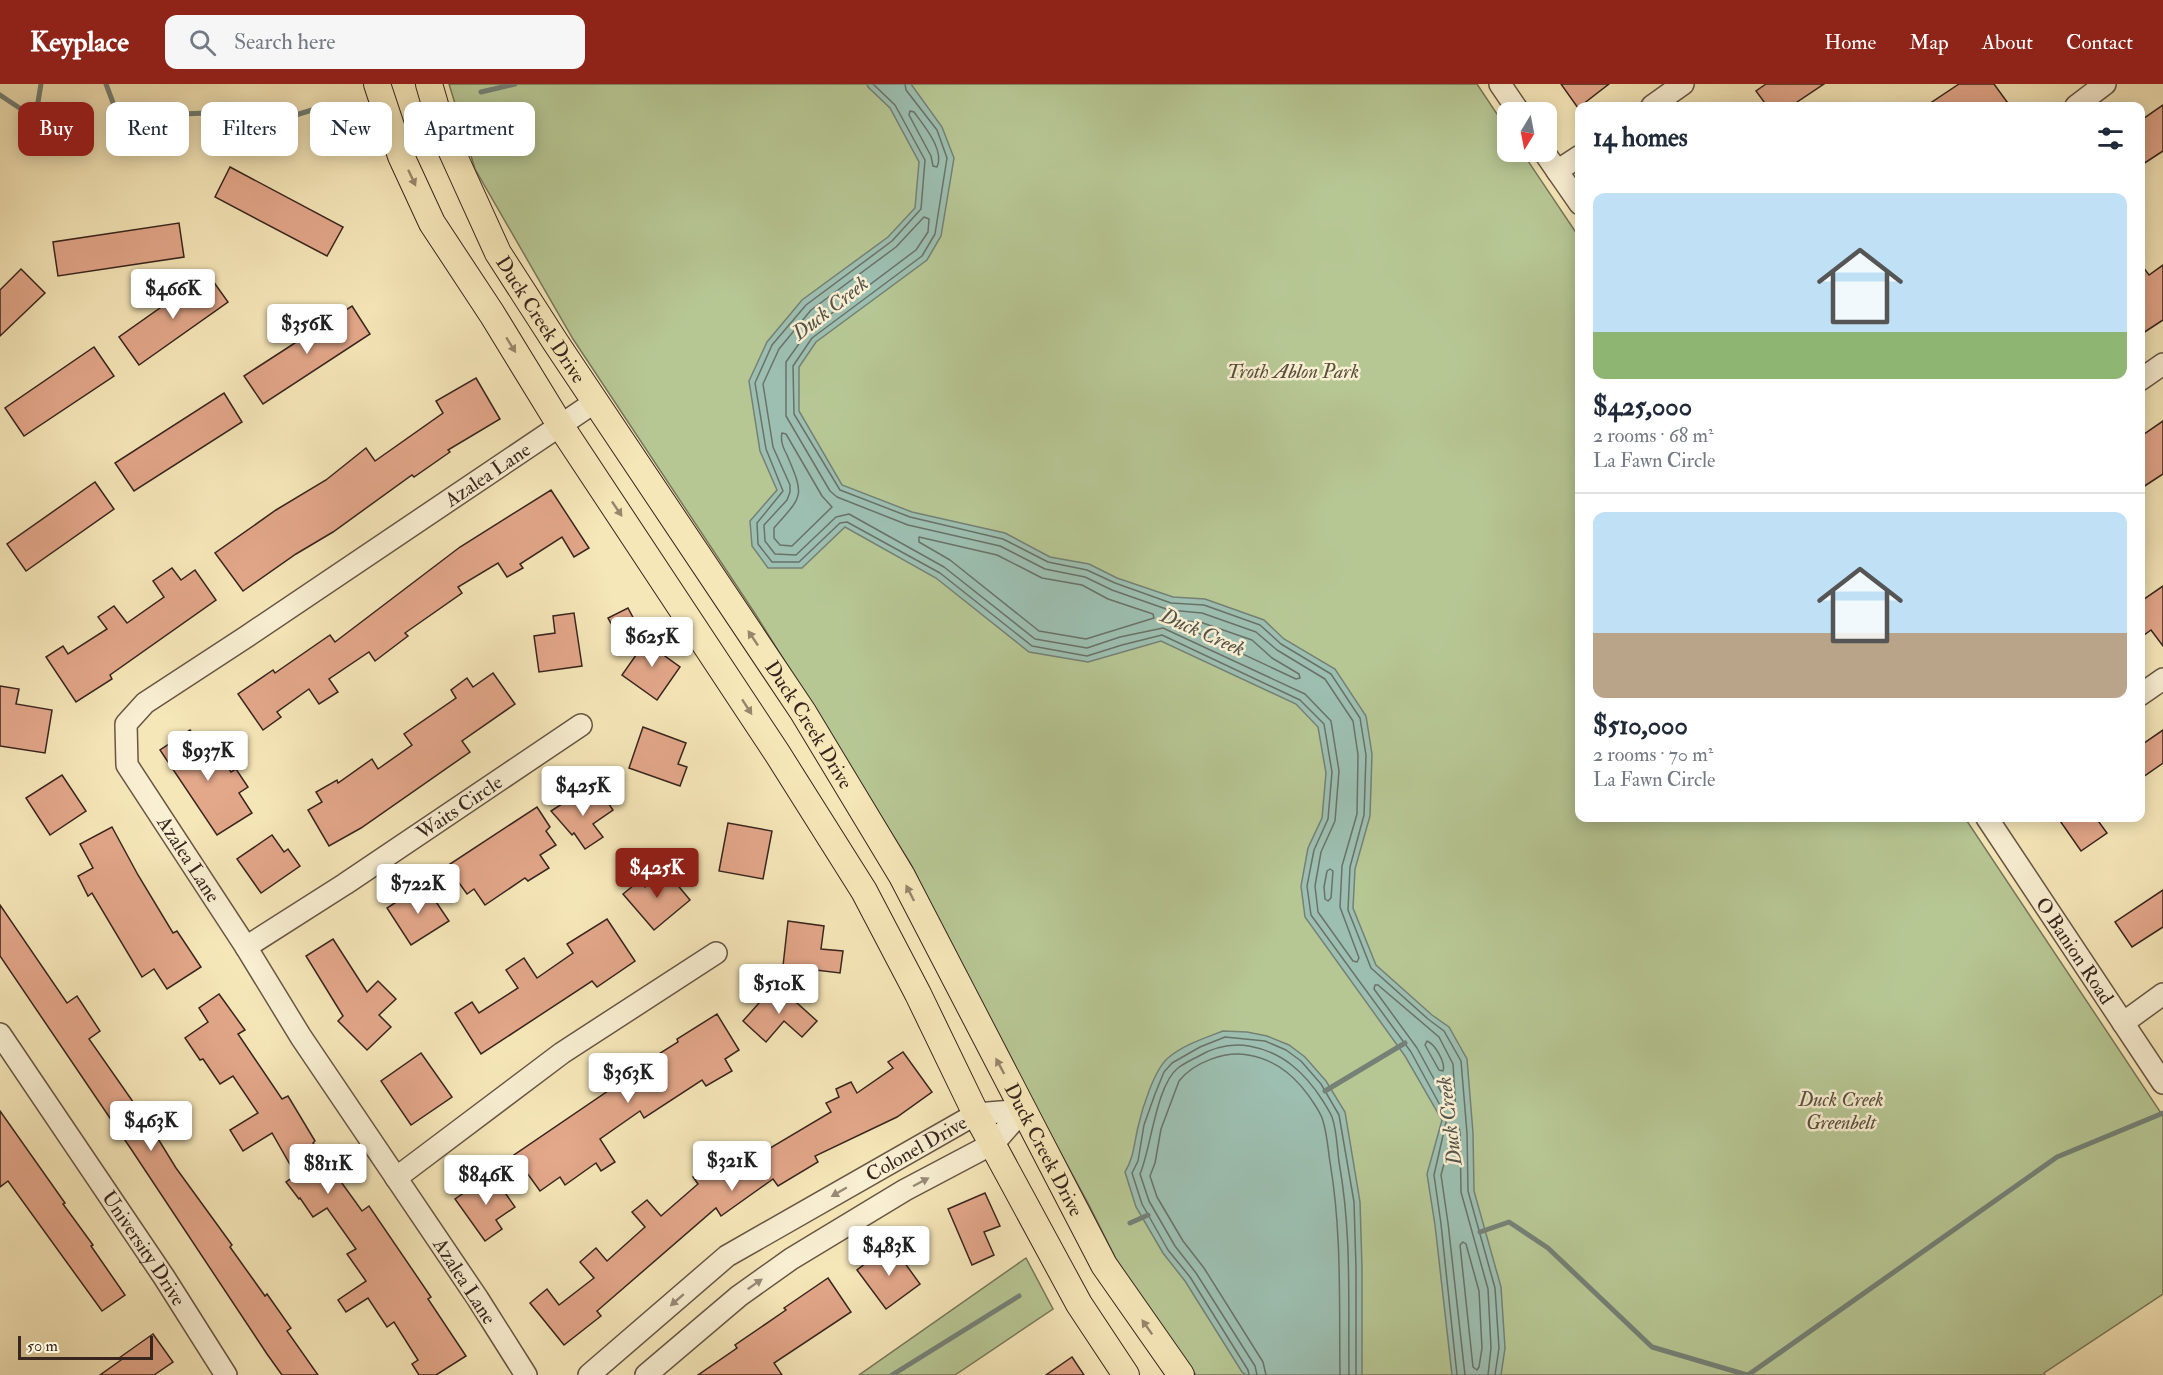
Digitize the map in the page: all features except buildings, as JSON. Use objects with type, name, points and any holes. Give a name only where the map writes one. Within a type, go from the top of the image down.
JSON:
[{"type":"main road","name":"Duck Creek Drive","points":[[377,84],[401,156],[432,223],[492,314],[560,425],[777,753],[864,891],[918,994],[976,1114],[1079,1304],[1126,1375]]},
{"type":"main road","name":"Duck Creek Drive","points":[[429,84],[443,132],[498,253],[804,712],[902,876],[1104,1265],[1181,1375]]},
{"type":"street","points":[[1500,84],[1512,102]]},
{"type":"street","points":[[1658,102],[1683,84]]},
{"type":"street","points":[[2081,102],[2105,84]]},
{"type":"street","points":[[1557,171],[1575,159]]},
{"type":"street","points":[[1551,162],[1575,197]]},
{"type":"street","points":[[2145,377],[2163,364]]},
{"type":"street","name":"Azalea Lane","points":[[526,1375],[301,1037],[246,947],[127,765],[126,724],[145,703],[596,402]]},
{"type":"street","points":[[2145,692],[2163,679]]},
{"type":"street","name":"Waits Circle","points":[[246,947],[345,884],[581,725]]},
{"type":"street","name":"O Banion Road","points":[[1990,822],[2163,1083]]},
{"type":"street","points":[[396,1178],[562,1053],[716,954]]},
{"type":"street","points":[[2123,1023],[2163,994]]},
{"type":"street","name":"University Drive","points":[[0,1034],[164,1277],[226,1375]]},
{"type":"street","name":"Colonel Drive","points":[[589,1375],[728,1256],[976,1114],[1023,1110]]},
{"type":"street","name":"Colonel Drive","points":[[646,1375],[739,1296],[790,1260],[905,1190],[993,1143],[1023,1110]]},
{"type":"green space","name":"Duck Creek Greenbelt","points":[[449,84],[1477,84],[1497,114],[1497,162],[1529,162],[1575,231],[1575,822],[1968,822],[2163,1116],[2163,1294],[2044,1373],[2045,1375],[1196,1375],[1169,1342],[1116,1259],[970,986],[912,866],[756,615],[573,339],[475,169],[471,156],[535,156],[535,102],[455,102]]},
{"type":"green space","points":[[1026,1258],[1053,1309],[955,1375],[859,1375]]},
{"type":"water","name":"Duck Creek","points":[[867,84],[911,84],[942,127],[954,158],[941,236],[927,260],[816,342],[799,367],[799,411],[842,485],[912,512],[1005,533],[1050,557],[1089,564],[1117,578],[1173,597],[1205,599],[1264,620],[1284,639],[1335,669],[1366,716],[1372,754],[1370,816],[1355,869],[1353,908],[1376,965],[1432,1015],[1449,1027],[1467,1059],[1473,1133],[1474,1191],[1501,1287],[1505,1348],[1501,1375],[1452,1375],[1427,1174],[1442,1120],[1405,1056],[1305,917],[1301,886],[1308,848],[1322,818],[1326,773],[1318,727],[1296,704],[1161,641],[1088,662],[1029,652],[936,578],[845,527],[802,568],[768,568],[752,546],[750,521],[777,490],[760,451],[749,381],[767,342],[802,300],[888,237],[915,208],[919,162],[890,108]]},
{"type":"water","points":[[1223,1031],[1267,1036],[1289,1045],[1305,1057],[1326,1081],[1345,1112],[1360,1202],[1362,1375],[1246,1375],[1185,1281],[1163,1253],[1136,1207],[1125,1172],[1132,1156],[1142,1110],[1153,1080],[1163,1064],[1174,1053],[1194,1042]]},
{"type":"waterway","points":[[0,95],[21,109],[37,108],[41,84]]},
{"type":"waterway","points":[[106,84],[115,108],[155,115],[234,112],[251,117],[260,126],[310,111]]},
{"type":"waterway","points":[[481,92],[515,84]]},
{"type":"waterway","points":[[1325,1091],[1405,1043]]},
{"type":"waterway","points":[[1748,1375],[2057,1157],[2163,1113]]},
{"type":"waterway","points":[[1130,1223],[1148,1215]]},
{"type":"waterway","points":[[1480,1232],[1509,1222],[1548,1248],[1652,1347],[1747,1375]]},
{"type":"waterway","points":[[892,1375],[1019,1296]]},
{"type":"park label","name":"Troth Ablon Park","points":[[1293,371]]}]
